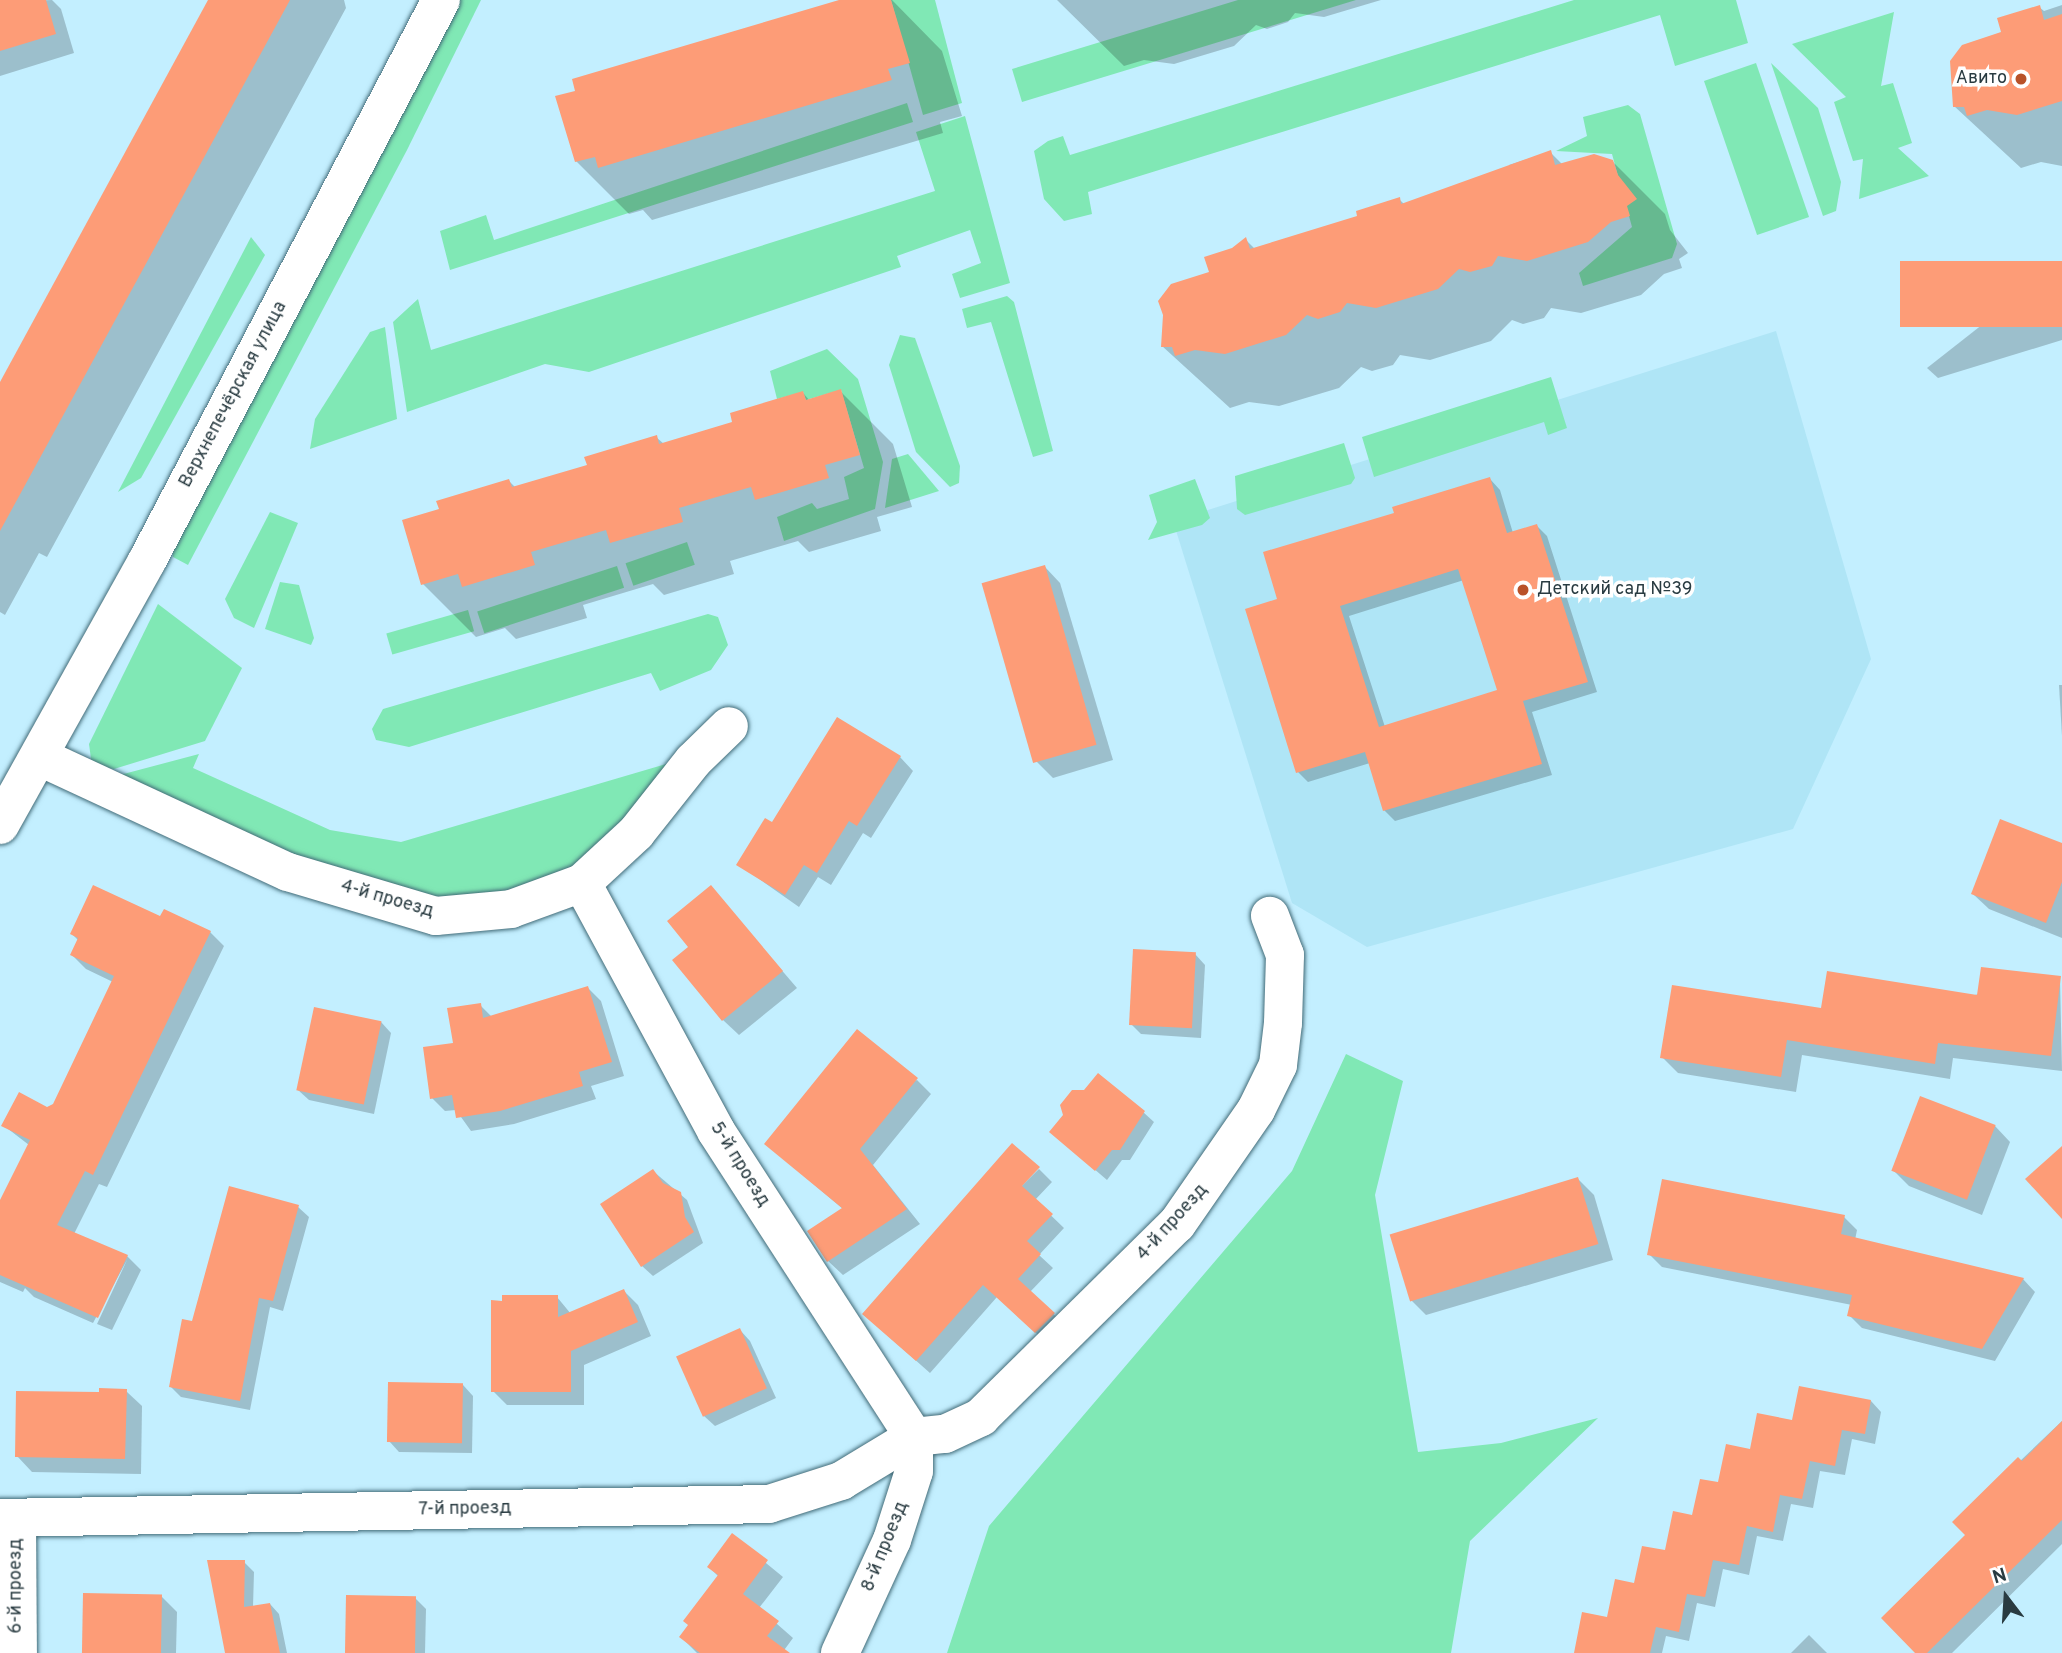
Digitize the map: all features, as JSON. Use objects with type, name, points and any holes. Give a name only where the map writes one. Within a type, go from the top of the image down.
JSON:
[{"type":"street","name":"Верхнепечёрская улица","points":[[21,774],[441,0]]},
{"type":"street","name":"4-й проезд","points":[[21,774],[288,872],[436,916],[511,909],[582,883],[636,833],[693,761],[729,726]]},
{"type":"street","points":[[0,825],[21,774]]},
{"type":"street","name":"5-й проезд","points":[[582,883],[716,1130],[914,1437]]},
{"type":"street","name":"4-й проезд","points":[[914,1437],[945,1434],[981,1417],[1177,1224],[1220,1168],[1278,1065],[1285,955],[1270,916]]},
{"type":"street","name":"7-й проезд","points":[[9,1519],[769,1504],[841,1481],[914,1437]]},
{"type":"street","name":"8-й проезд","points":[[840,1653],[892,1540],[914,1471],[914,1437]]},
{"type":"street","name":"6-й проезд","points":[[9,1519],[18,1653]]},
{"type":"shaded area","name":"Детский сад №39","points":[[1776,331],[1871,659],[1793,829],[1367,947],[1292,903],[1173,521]]},
{"type":"green space","points":[[450,0],[481,0],[407,150],[188,565],[173,557],[173,540]]},
{"type":"green space","points":[[891,0],[935,0],[962,103],[923,115]]},
{"type":"green space","points":[[1238,0],[1356,0],[1022,102],[1012,69]]},
{"type":"green space","points":[[1574,0],[1736,0],[1748,43],[1675,66],[1660,15],[1088,192],[1092,214],[1064,221],[1044,199],[1034,151],[1048,141],[1063,136],[1070,155]]},
{"type":"green space","points":[[1894,12],[1881,86],[1893,83],[1912,143],[1898,148],[1929,176],[1859,199],[1863,159],[1853,161],[1834,102],[1846,97],[1792,44]]},
{"type":"green space","points":[[1756,63],[1809,217],[1757,235],[1704,81]]},
{"type":"green space","points":[[1771,63],[1818,108],[1841,182],[1836,211],[1823,216]]},
{"type":"green space","points":[[907,103],[913,122],[450,270],[440,231],[486,215],[494,240]]},
{"type":"green space","points":[[1628,105],[1640,114],[1677,244],[1672,258],[1583,286],[1579,273],[1632,227],[1612,154],[1556,151],[1587,136],[1583,117]]},
{"type":"green space","points":[[965,116],[1010,283],[960,298],[952,274],[981,263],[970,230],[897,256],[901,267],[589,372],[545,364],[407,412],[393,322],[418,299],[431,350],[935,191],[916,132]]},
{"type":"green space","points":[[251,237],[265,255],[141,478],[118,492]]},
{"type":"green space","points":[[1007,296],[1014,302],[1053,451],[1033,457],[991,322],[967,328],[962,309]]},
{"type":"green space","points":[[385,327],[397,419],[310,449],[315,419],[370,332]]},
{"type":"green space","points":[[900,335],[915,338],[960,466],[959,483],[950,487],[916,452],[889,365]]},
{"type":"green space","points":[[827,349],[858,379],[883,462],[875,509],[784,541],[777,517],[812,503],[817,509],[849,499],[844,477],[864,468],[841,390],[806,400],[803,392],[777,399],[770,371]]},
{"type":"green space","points":[[1551,377],[1567,428],[1548,435],[1544,422],[1374,477],[1362,437]]},
{"type":"green space","points":[[1344,443],[1355,478],[1351,484],[1245,515],[1237,509],[1235,476]]},
{"type":"green space","points":[[908,454],[939,491],[885,508],[892,459]]},
{"type":"green space","points":[[1195,479],[1210,518],[1202,525],[1148,540],[1157,522],[1149,495]]},
{"type":"green space","points":[[270,512],[298,523],[254,628],[234,618],[225,599]]},
{"type":"green space","points":[[687,542],[695,565],[633,586],[626,563]]},
{"type":"green space","points":[[617,566],[624,588],[484,633],[477,611]]},
{"type":"green space","points":[[280,582],[299,585],[314,638],[311,645],[265,629]]},
{"type":"green space","points":[[158,604],[242,668],[205,741],[114,769],[92,766],[89,744]]},
{"type":"green space","points":[[468,610],[474,631],[392,655],[386,633]]},
{"type":"green space","points":[[708,614],[718,617],[728,645],[711,670],[660,691],[651,673],[409,747],[376,740],[372,729],[383,709]]},
{"type":"green space","points":[[199,754],[193,768],[330,830],[401,842],[700,754],[589,876],[436,916],[116,776]]},
{"type":"green space","points":[[1346,1054],[1403,1081],[1375,1195],[1418,1452],[1501,1443],[1598,1418],[1470,1541],[1451,1653],[947,1653],[989,1526],[1292,1171]]},
{"type":"building","points":[[0,0],[46,0],[56,34],[0,51]]},
{"type":"building","points":[[208,0],[290,0],[0,531],[0,382]]},
{"type":"building","points":[[839,0],[891,0],[910,63],[888,69],[892,80],[598,168],[595,157],[575,162],[555,96],[575,91],[572,79]]},
{"type":"building","points":[[2040,5],[2044,20],[2062,14],[2062,101],[2017,115],[1987,110],[1967,116],[1964,107],[1953,107],[1950,61],[1962,45],[2001,32],[1997,18]]},
{"type":"building","points":[[1551,150],[1555,165],[1594,154],[1613,160],[1618,175],[1637,199],[1627,206],[1630,216],[1611,222],[1588,242],[1527,261],[1498,256],[1492,266],[1470,272],[1459,269],[1438,289],[1376,308],[1347,303],[1340,312],[1318,319],[1307,315],[1286,335],[1225,354],[1195,350],[1175,356],[1172,347],[1161,347],[1163,315],[1158,301],[1171,284],[1209,272],[1204,257],[1232,248],[1246,237],[1250,249],[1357,216],[1356,211],[1400,197],[1401,204]]},
{"type":"building","points":[[1900,261],[2062,261],[2062,327],[1900,327]]},
{"type":"building","points":[[841,389],[860,455],[825,465],[829,478],[755,500],[751,487],[679,508],[683,522],[610,543],[606,530],[531,552],[535,565],[462,587],[458,574],[421,585],[402,520],[439,509],[436,501],[509,479],[512,487],[587,465],[584,457],[657,435],[659,444],[732,422],[730,413],[803,391],[806,400]]},
{"type":"building","points":[[1490,477],[1507,533],[1537,524],[1588,682],[1523,701],[1542,764],[1383,811],[1365,752],[1296,773],[1245,609],[1277,599],[1263,552],[1394,513],[1392,507]],"holes":[[[1458,569],[1497,690],[1379,727],[1340,606]]]},
{"type":"building","points":[[1045,565],[1097,745],[1033,763],[982,583]]},
{"type":"building","points":[[837,717],[901,756],[857,826],[849,821],[817,873],[804,865],[785,895],[736,865],[765,818],[772,822]]},
{"type":"building","points":[[2000,819],[2062,843],[2062,882],[2046,923],[1971,894]]},
{"type":"building","points":[[93,885],[160,916],[164,909],[211,931],[93,1175],[85,1171],[57,1225],[128,1255],[98,1318],[0,1275],[0,1200],[30,1140],[1,1126],[19,1092],[47,1107],[53,1104],[114,976],[70,955],[78,938],[70,934]]},
{"type":"building","points":[[711,885],[783,971],[722,1021],[672,960],[688,947],[667,921]]},
{"type":"building","points":[[1133,949],[1196,952],[1192,1028],[1129,1025]]},
{"type":"building","points":[[1981,967],[2061,976],[2051,1056],[1938,1043],[1935,1064],[1787,1040],[1781,1077],[1660,1058],[1672,985],[1821,1008],[1827,971],[1977,995]]},
{"type":"building","points":[[588,986],[612,1062],[579,1072],[583,1086],[500,1111],[456,1118],[452,1095],[430,1099],[423,1047],[453,1043],[447,1008],[481,1003],[483,1018]]},
{"type":"building","points":[[314,1007],[381,1021],[364,1104],[296,1090]]},
{"type":"building","points":[[857,1029],[918,1078],[860,1149],[907,1209],[827,1262],[807,1231],[842,1208],[764,1144]]},
{"type":"building","points":[[1098,1073],[1145,1111],[1120,1150],[1112,1150],[1095,1171],[1049,1132],[1063,1115],[1060,1105],[1072,1090],[1084,1090]]},
{"type":"building","points":[[1920,1096],[1996,1125],[1967,1200],[1891,1171]]},
{"type":"building","points":[[1012,1143],[1040,1167],[1022,1186],[1053,1214],[1027,1241],[1041,1254],[1018,1279],[1055,1313],[1035,1333],[983,1285],[916,1361],[862,1314]]},
{"type":"building","points":[[2062,1146],[2062,1219],[2025,1179]]},
{"type":"building","points":[[653,1169],[663,1183],[681,1192],[685,1217],[694,1232],[641,1267],[600,1204]]},
{"type":"building","points":[[1578,1177],[1598,1244],[1410,1302],[1390,1235]]},
{"type":"building","points":[[1662,1179],[1845,1215],[1841,1234],[2024,1278],[1982,1349],[1847,1316],[1852,1295],[1647,1255]]},
{"type":"building","points":[[229,1186],[299,1205],[273,1301],[259,1298],[240,1401],[169,1387],[182,1319],[192,1321]]},
{"type":"building","points":[[624,1289],[638,1322],[571,1351],[571,1392],[491,1392],[491,1300],[502,1301],[502,1295],[558,1295],[558,1317]]},
{"type":"building","points":[[740,1328],[767,1388],[703,1417],[676,1356]]},
{"type":"building","points":[[388,1382],[463,1383],[462,1443],[387,1442]]},
{"type":"building","points":[[1799,1386],[1871,1400],[1865,1434],[1842,1430],[1835,1466],[1810,1461],[1802,1499],[1780,1495],[1773,1532],[1747,1526],[1739,1565],[1713,1560],[1705,1597],[1687,1594],[1679,1632],[1656,1627],[1650,1653],[1574,1653],[1582,1612],[1607,1617],[1615,1579],[1634,1583],[1642,1546],[1665,1550],[1673,1511],[1692,1515],[1700,1479],[1718,1482],[1726,1444],[1750,1449],[1757,1413],[1792,1420]]},
{"type":"building","points":[[99,1388],[127,1389],[125,1459],[15,1457],[16,1391],[99,1392]]},
{"type":"building","points":[[2062,1421],[2062,1520],[1927,1653],[1915,1653],[1881,1618],[1965,1535],[1952,1522],[2018,1457],[2022,1461]]},
{"type":"building","points":[[732,1533],[768,1560],[743,1594],[779,1621],[767,1636],[790,1653],[700,1653],[679,1637],[688,1625],[683,1621],[718,1575],[707,1567]]},
{"type":"building","points":[[207,1560],[245,1560],[244,1607],[270,1603],[280,1653],[225,1653]]},
{"type":"building","points":[[83,1593],[162,1594],[161,1653],[82,1653]]},
{"type":"building","points":[[346,1595],[416,1596],[415,1653],[345,1653]]},
{"type":"place","name":"Авито","points":[[2021,79]]},
{"type":"place","name":"Детский сад №39","points":[[1523,590]]}]
